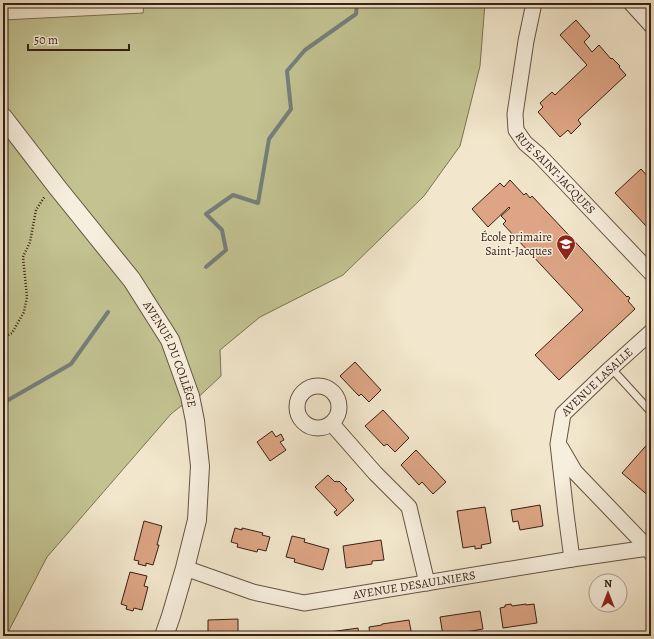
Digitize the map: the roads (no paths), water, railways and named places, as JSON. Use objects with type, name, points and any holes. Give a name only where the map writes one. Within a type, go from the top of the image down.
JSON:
[{"type":"street","name":"RUE SAINT-JACQUES","points":[[534,3],[526,42],[515,114],[516,130],[525,143],[539,155],[651,273]]},
{"type":"street","points":[[631,3],[651,24]]},
{"type":"street","name":"AVENUE DU COLLÈGE","points":[[3,117],[132,280],[170,340],[190,396],[195,421],[200,466],[197,520],[185,568],[164,636]]},
{"type":"street","name":"AVENUE LASALLE","points":[[572,559],[558,444],[563,414],[651,332]]},
{"type":"street","points":[[332,424],[375,473],[409,508],[427,583]]},
{"type":"street","points":[[558,444],[575,472],[649,550]]},
{"type":"street","name":"AVENUE DESAULNIERS","points":[[185,568],[253,592],[304,603],[572,559],[649,550]]},
{"type":"lane","points":[[611,368],[651,412]]},
{"type":"waterway","points":[[206,267],[226,250],[222,230],[206,214],[233,195],[258,203],[269,139],[291,109],[287,71],[305,50],[356,14],[357,3]]},
{"type":"waterway","points":[[3,403],[71,364],[108,312]]},
{"type":"place","name":"École primaire Saint-Jacques","points":[[566,261]]}]
